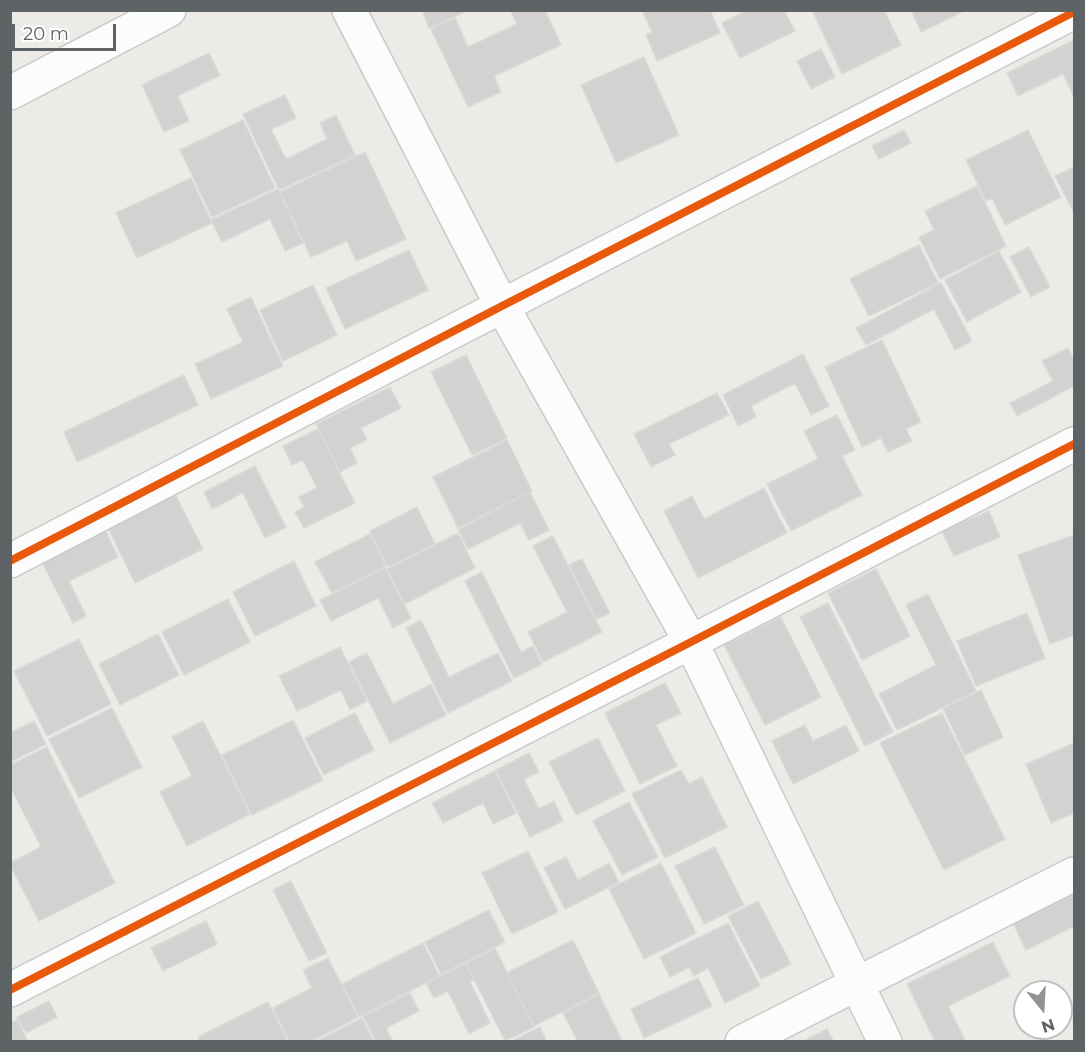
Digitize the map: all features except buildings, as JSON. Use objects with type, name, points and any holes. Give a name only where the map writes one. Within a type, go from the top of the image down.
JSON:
[{"type":"street","points":[[10,93],[170,10]]},
{"type":"street","points":[[349,10],[502,306],[691,642],[885,1041]]},
{"type":"street","points":[[10,561],[1074,12]]},
{"type":"street","points":[[10,990],[1074,444]]},
{"type":"street","points":[[742,1041],[1074,874]]},
{"type":"cycle path","points":[[10,561],[1074,12]]},
{"type":"cycle path","points":[[10,990],[1074,444]]}]
